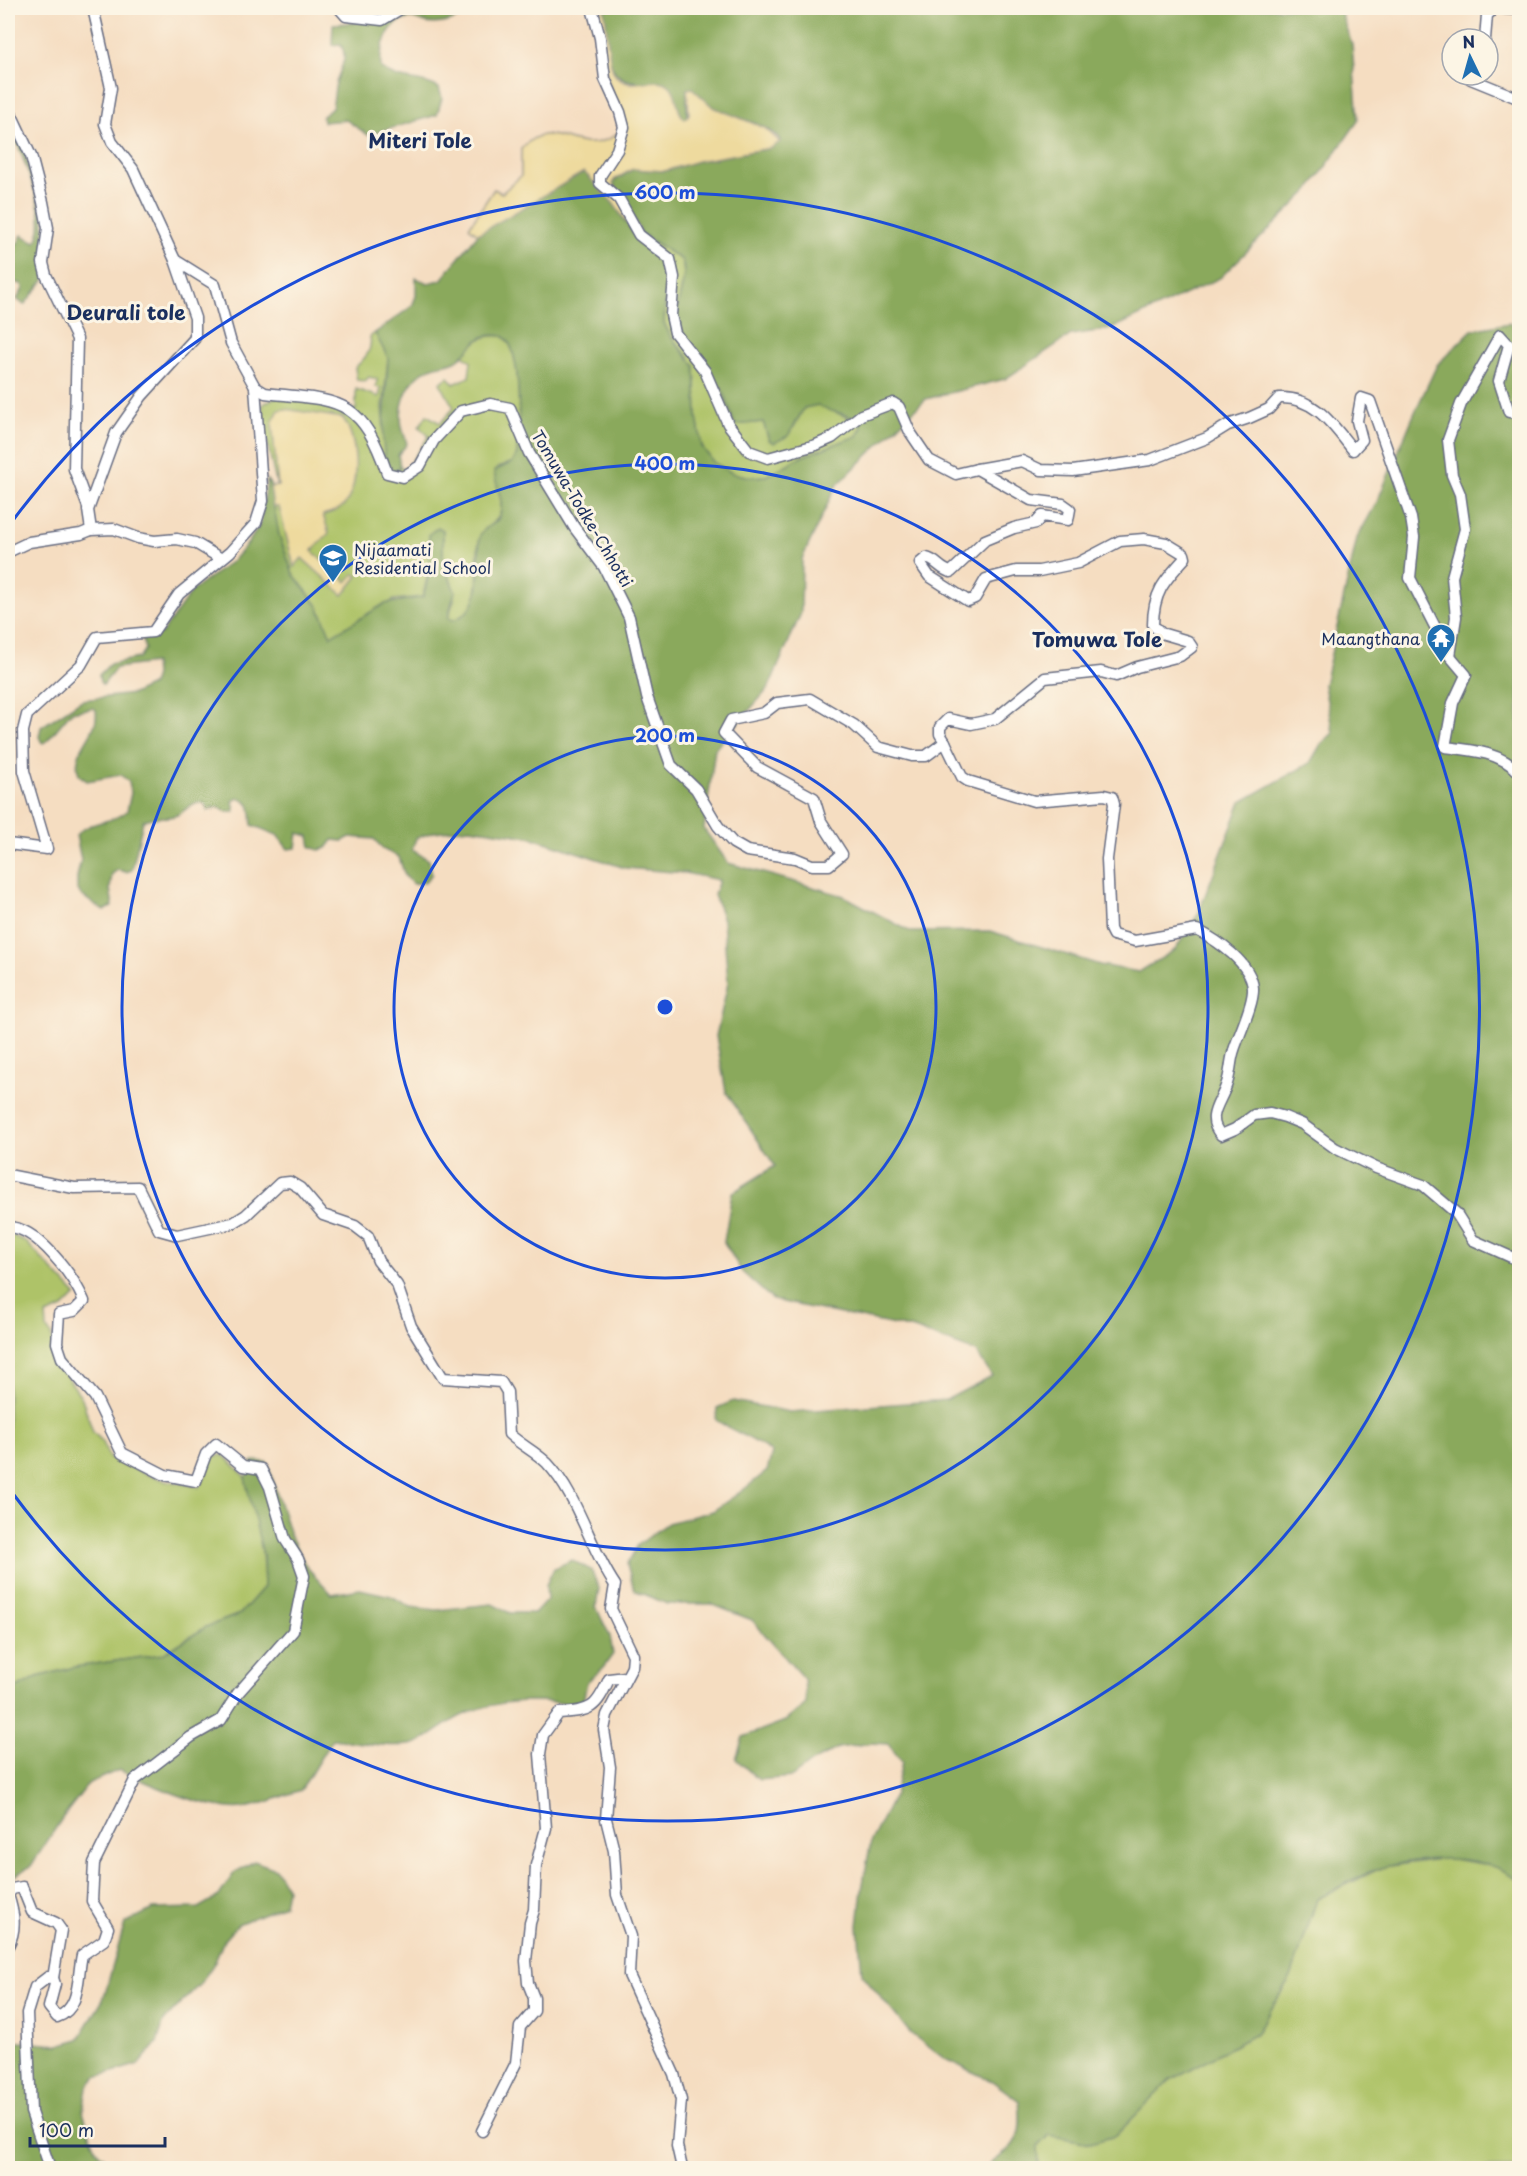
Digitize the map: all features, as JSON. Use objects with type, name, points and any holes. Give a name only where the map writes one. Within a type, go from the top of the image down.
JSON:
[{"type":"street","points":[[88,510],[116,433],[142,396],[195,338],[195,318],[175,260],[133,170],[112,142],[105,124],[111,88],[93,8]]},
{"type":"street","points":[[339,8],[346,16],[381,20],[402,8]]},
{"type":"street","points":[[592,8],[605,79],[621,112],[624,127],[617,150],[600,176],[600,183],[619,199],[639,235],[670,259],[674,277],[671,315],[675,333],[705,370],[728,424],[740,442],[758,456],[777,457],[795,449],[825,442],[861,415],[893,403],[899,407],[910,432],[929,460],[956,474],[1022,461],[1041,470],[1073,471],[1150,460],[1207,438],[1228,425],[1269,409],[1279,398],[1296,397],[1327,418],[1353,450],[1362,440],[1358,421],[1361,398],[1370,401],[1411,518],[1414,537],[1410,578],[1450,656],[1466,675],[1453,703],[1445,747],[1478,751],[1509,762],[1520,773]]},
{"type":"street","points":[[1486,27],[1487,15],[1495,8],[1520,10]]},
{"type":"street","points":[[1491,87],[1520,99]]},
{"type":"street","points":[[8,107],[31,156],[43,202],[48,228],[44,263],[46,275],[77,339],[74,469],[87,499],[91,530]]},
{"type":"street","points":[[8,844],[47,849],[24,771],[23,731],[27,716],[81,665],[97,637],[153,632],[179,594],[230,552],[256,523],[263,501],[255,387],[231,343],[215,285],[175,260]]},
{"type":"street","points":[[1450,656],[1456,617],[1452,577],[1465,529],[1460,494],[1452,475],[1448,440],[1461,404],[1500,335],[1509,345],[1499,381],[1509,412],[1520,413]]},
{"type":"street","name":"Tomuwa-Todke-Chhotti","points":[[255,387],[265,393],[335,401],[353,410],[378,448],[387,473],[403,477],[420,466],[434,440],[461,411],[489,404],[510,408],[529,453],[574,527],[604,567],[629,617],[647,696],[671,765],[696,789],[718,826],[733,843],[747,851],[795,858],[812,865],[829,865],[842,854],[821,820],[814,798],[757,767],[724,733],[731,720],[764,713],[777,703],[810,699],[854,725],[878,747],[912,756],[926,756],[945,742]]},
{"type":"street","points":[[977,469],[1031,500],[1063,504],[1070,509],[1068,520],[1042,516],[1036,523],[1014,528],[985,540],[951,572],[944,571],[933,559],[926,558],[920,563],[929,576],[968,602],[975,598],[986,579],[1017,571],[1039,571],[1078,563],[1120,541],[1144,539],[1166,543],[1185,554],[1185,558],[1155,597],[1153,625],[1161,633],[1188,641],[1192,647],[1180,656],[1137,667],[1116,676],[1101,672],[1046,678],[995,720],[971,724],[948,719],[940,727],[940,734],[962,777],[968,781],[1034,801],[1104,795],[1112,797],[1114,804],[1107,860],[1110,929],[1113,935],[1135,941],[1197,930],[1224,948],[1243,965],[1251,981],[1252,996],[1232,1055],[1228,1080],[1213,1113],[1216,1129],[1221,1135],[1235,1129],[1254,1115],[1270,1113],[1285,1116],[1302,1124],[1335,1148],[1366,1163],[1423,1185],[1456,1213],[1473,1240],[1520,1261]]},
{"type":"street","points":[[8,552],[29,542],[81,534],[91,530],[114,529],[154,541],[177,539],[195,543],[220,558]]},
{"type":"street","points":[[8,1175],[74,1188],[138,1187],[159,1230],[177,1235],[233,1223],[246,1215],[280,1183],[290,1182],[300,1188],[323,1215],[355,1226],[368,1236],[378,1261],[396,1285],[411,1326],[443,1378],[501,1382],[507,1392],[510,1434],[546,1462],[570,1497],[591,1535],[601,1564],[615,1585],[611,1609],[633,1655],[632,1667],[607,1715],[604,1730],[610,1767],[606,1819],[614,1851],[617,1895],[631,1936],[629,1975],[674,2074],[681,2100],[677,2146],[682,2169]]},
{"type":"street","points":[[8,1227],[20,1227],[45,1246],[78,1286],[84,1301],[74,1311],[59,1314],[57,1343],[62,1358],[95,1397],[122,1453],[165,1475],[196,1481],[202,1471],[206,1454],[216,1444],[243,1466],[261,1469],[270,1487],[285,1539],[298,1559],[304,1576],[293,1631],[238,1693],[221,1720],[191,1737],[135,1780],[125,1796],[94,1863],[92,1901],[108,1928],[104,1940],[82,1955],[72,2006],[65,2014],[57,2017],[49,2007],[55,1984],[53,1978],[61,1930],[56,1923],[32,1912],[22,1887],[12,1889],[8,1895],[14,1916],[13,1936],[8,1946]]},
{"type":"street","points":[[482,2131],[516,2063],[520,2027],[534,2011],[534,1998],[528,1983],[526,1960],[530,1923],[534,1910],[536,1865],[546,1828],[539,1767],[543,1735],[559,1713],[586,1711],[600,1700],[609,1679],[626,1677]]},
{"type":"street","points":[[50,2169],[31,2112],[27,2013],[36,1987],[48,1977],[53,1978]]},
{"type":"green space","points":[[407,8],[469,8],[461,16],[449,22],[435,24],[411,19],[401,21],[390,31],[383,45],[381,68],[395,76],[424,82],[439,88],[442,98],[437,115],[368,135],[346,120],[323,122],[322,117],[332,108],[336,83],[344,59],[340,44],[332,45],[333,24],[369,22]]},
{"type":"green space","points":[[604,8],[1339,8],[1352,45],[1358,121],[1310,189],[1220,278],[1111,329],[1071,335],[1005,379],[926,399],[836,486],[802,559],[801,613],[768,689],[715,749],[704,829],[728,863],[844,896],[911,932],[990,931],[1100,965],[1139,972],[1175,950],[1198,914],[1241,802],[1310,763],[1321,744],[1333,733],[1324,685],[1357,538],[1377,502],[1437,365],[1472,330],[1509,323],[1519,328],[1519,1880],[1488,1865],[1472,1861],[1436,1859],[1384,1867],[1317,1899],[1291,1977],[1256,2034],[1170,2080],[1115,2136],[1090,2143],[1049,2135],[1038,2146],[1039,2168],[989,2168],[990,2164],[1007,2151],[1017,2138],[1020,2123],[1019,2101],[992,2081],[945,2059],[910,2033],[862,1974],[858,1926],[871,1841],[895,1794],[902,1762],[888,1744],[872,1743],[838,1748],[812,1762],[792,1777],[759,1780],[736,1759],[743,1737],[785,1721],[806,1704],[804,1679],[752,1620],[711,1604],[667,1604],[634,1590],[627,1564],[638,1545],[668,1523],[713,1511],[767,1471],[772,1453],[716,1420],[717,1408],[733,1401],[790,1412],[946,1400],[992,1376],[976,1352],[914,1329],[773,1300],[742,1272],[724,1242],[732,1193],[775,1166],[726,1092],[716,1036],[728,983],[723,920],[714,895],[719,880],[685,873],[625,868],[530,837],[470,828],[434,832],[416,838],[412,850],[429,860],[432,874],[425,882],[413,884],[405,876],[399,857],[384,850],[374,839],[350,837],[343,841],[333,840],[327,848],[319,850],[311,847],[309,836],[298,833],[296,848],[288,849],[277,835],[252,825],[249,805],[238,798],[233,801],[235,812],[227,812],[218,807],[208,810],[204,803],[199,803],[173,816],[143,821],[132,870],[126,872],[118,870],[112,874],[110,889],[113,906],[104,911],[81,895],[77,888],[81,860],[76,835],[88,827],[115,818],[127,811],[131,793],[129,782],[121,775],[87,781],[79,775],[78,757],[96,719],[96,710],[93,708],[71,712],[46,742],[42,743],[39,737],[41,727],[82,700],[133,694],[152,685],[155,675],[154,663],[116,668],[103,685],[99,675],[110,664],[139,658],[145,649],[142,637],[162,633],[192,591],[232,561],[249,542],[260,524],[267,480],[270,484],[279,535],[293,574],[318,606],[331,636],[384,604],[423,597],[429,573],[429,534],[438,527],[443,530],[443,564],[455,591],[448,618],[453,620],[464,614],[476,595],[480,535],[498,519],[500,513],[501,501],[494,471],[513,462],[517,454],[518,391],[514,356],[503,336],[486,336],[476,341],[457,360],[430,368],[416,378],[407,392],[402,409],[402,429],[407,444],[398,455],[400,466],[395,471],[390,468],[384,455],[383,439],[388,358],[375,333],[412,306],[416,296],[416,278],[428,283],[441,280],[478,234],[580,173],[584,172],[589,175],[604,192],[628,227],[647,249],[663,256],[669,270],[664,323],[671,337],[695,366],[697,417],[702,447],[714,463],[732,473],[750,477],[766,476],[801,457],[857,436],[862,427],[853,418],[818,405],[804,408],[788,436],[774,443],[769,440],[763,422],[735,425],[720,386],[685,341],[677,317],[684,276],[682,260],[642,234],[613,182],[633,169],[665,171],[698,161],[771,148],[780,139],[758,124],[715,108],[687,89],[687,119],[684,119],[658,81],[638,82],[625,79],[616,73],[611,64]]},
{"type":"green space","points":[[21,140],[44,218],[45,279],[24,305],[17,299],[23,289],[22,284],[8,281],[8,237],[13,244],[18,243],[22,235],[35,242],[39,233],[40,221],[35,193],[17,142]]},
{"type":"green space","points":[[626,224],[682,260],[684,274],[678,308],[698,356],[707,363],[721,387],[735,425],[763,422],[769,440],[794,427],[804,408],[818,405],[859,422],[862,427],[857,436],[801,457],[766,476],[750,477],[732,473],[714,463],[702,447],[697,417],[696,378],[689,357],[671,337],[664,323],[667,280],[663,256],[652,253]]},
{"type":"green space","points":[[375,333],[388,358],[383,408],[384,455],[398,470],[400,466],[405,470],[429,436],[419,427],[427,415],[440,423],[454,408],[440,383],[448,377],[454,384],[469,377],[471,361],[463,355],[476,342],[490,336],[503,336],[514,356],[518,391],[517,454],[513,462],[497,468],[501,498],[500,514],[480,537],[476,595],[472,606],[464,614],[453,620],[448,618],[454,600],[452,583],[443,564],[443,530],[430,563],[423,597],[394,600],[331,636],[318,606],[293,574],[279,535],[273,507],[279,506],[294,566],[302,558],[343,595],[358,576],[347,582],[312,551],[328,533],[323,515],[342,507],[351,492],[355,459],[351,436],[343,418],[279,410],[277,487],[265,432],[262,405],[275,397],[356,410],[356,389],[379,397],[381,388],[376,387],[377,379],[369,377],[365,381],[357,380],[355,368],[367,354],[371,342],[370,337]]},
{"type":"green space","points":[[8,1234],[25,1241],[76,1295],[63,1308],[46,1315],[47,1329],[66,1375],[82,1398],[93,1432],[103,1442],[109,1458],[156,1478],[199,1487],[213,1456],[223,1455],[244,1476],[250,1491],[260,1532],[264,1587],[240,1614],[206,1627],[163,1654],[75,1667],[37,1677],[8,1693]]},
{"type":"green space","points":[[253,1461],[267,1462],[290,1535],[306,1566],[332,1594],[360,1589],[391,1596],[411,1607],[437,1610],[492,1604],[510,1613],[535,1613],[547,1600],[546,1585],[554,1568],[572,1560],[591,1570],[599,1588],[596,1607],[610,1636],[613,1654],[603,1668],[587,1682],[582,1707],[536,1701],[490,1706],[461,1716],[414,1744],[385,1745],[332,1739],[301,1790],[250,1807],[214,1806],[163,1789],[119,1770],[89,1783],[63,1817],[31,1866],[8,1880],[8,1693],[37,1677],[75,1667],[163,1654],[206,1627],[240,1614],[264,1587],[263,1555],[245,1478]]},
{"type":"green space","points":[[1446,1858],[1502,1867],[1519,1880],[1519,2168],[1039,2168],[1038,2146],[1049,2135],[1090,2143],[1115,2136],[1170,2080],[1256,2034],[1291,1977],[1317,1899],[1383,1867]]},
{"type":"green space","points":[[254,1861],[276,1869],[287,1889],[284,1905],[238,1924],[224,1940],[215,1962],[200,1984],[164,2021],[157,2043],[139,2064],[96,2077],[87,2087],[83,2112],[89,2131],[97,2151],[116,2168],[8,2168],[8,2041],[59,2045],[79,2039],[103,2000],[125,1923],[153,1909],[198,1908],[219,1896],[234,1873]]},
{"type":"sand","points":[[589,8],[604,8],[610,61],[614,73],[620,79],[633,83],[664,82],[673,90],[680,112],[685,119],[689,114],[687,89],[692,88],[713,107],[765,128],[780,142],[771,148],[698,161],[665,171],[633,169],[614,180],[613,184],[623,198],[629,226],[613,203],[584,172],[478,234],[469,227],[494,189],[502,193],[521,176],[521,149],[532,139],[542,135],[552,135],[581,143],[593,143],[611,138],[621,129]]},
{"type":"sand","points":[[279,410],[343,418],[348,426],[354,448],[354,482],[347,501],[342,507],[323,515],[329,533],[312,551],[347,582],[354,574],[358,576],[343,595],[302,558],[294,567],[279,507],[273,507],[270,487],[278,486],[272,423]]},
{"type":"place","name":"Nijaamati Residential School","points":[[333,584]]},
{"type":"place","name":"Maangthana","points":[[1441,664]]},
{"type":"district","name":"Miteri Tole","points":[[420,140]]},
{"type":"district","name":"Deurali tole","points":[[126,312]]},
{"type":"district","name":"Tomuwa Tole","points":[[1097,639]]}]
